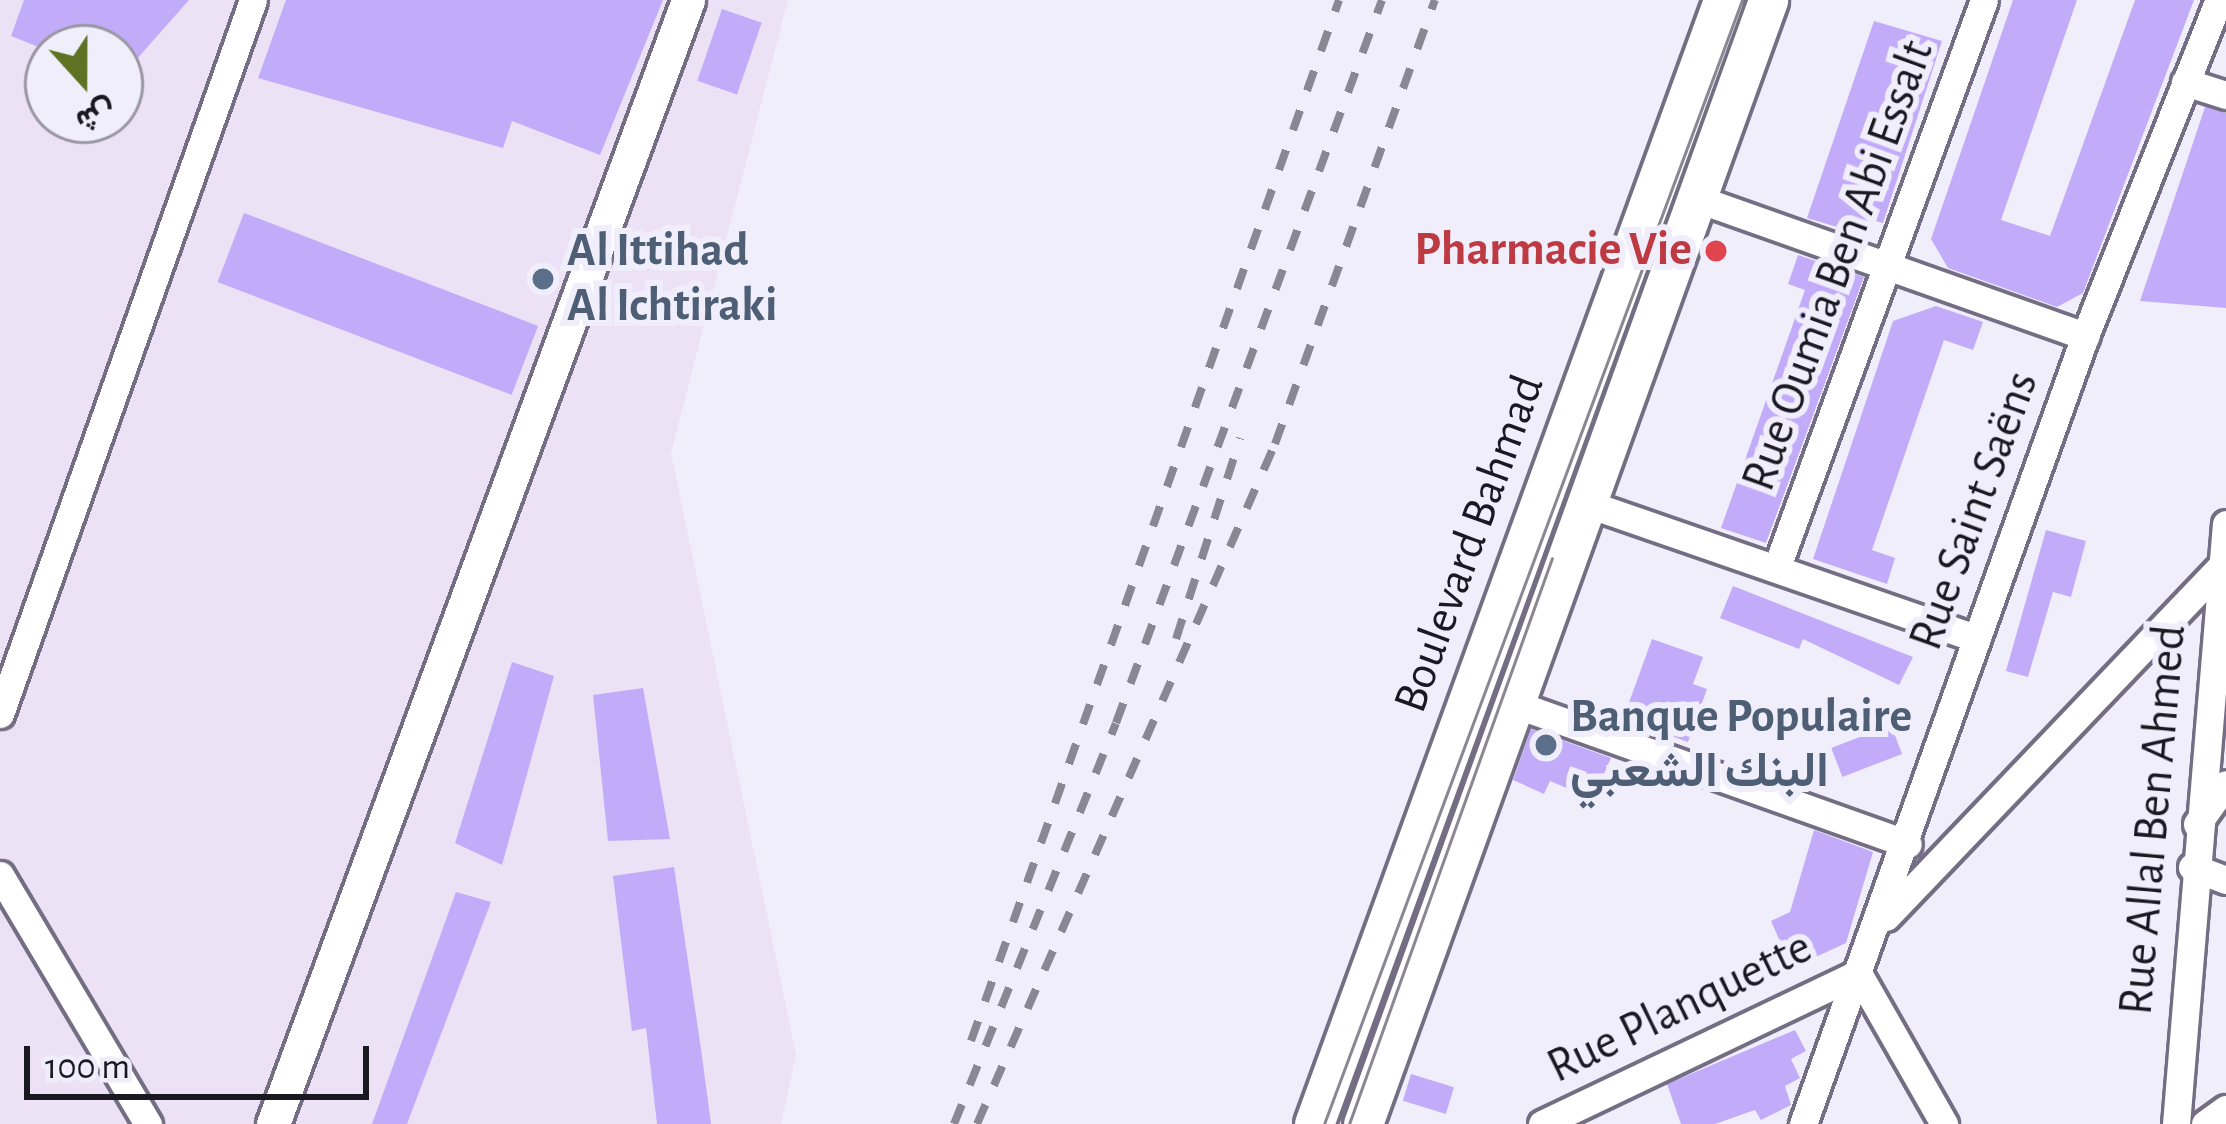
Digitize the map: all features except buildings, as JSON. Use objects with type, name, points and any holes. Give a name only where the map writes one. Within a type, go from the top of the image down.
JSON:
[{"type":"main road","name":"Boulevard Bahmad","points":[[1314,1124],[1723,0]]},
{"type":"main road","name":"Boulevard Bahmad","points":[[1363,1124],[1768,0]]},
{"type":"street","points":[[0,714],[254,0]]},
{"type":"street","points":[[273,1124],[688,0]]},
{"type":"street","name":"Rue Oumia Ben Abi Essalt","points":[[1778,564],[1891,267],[1984,0]]},
{"type":"street","name":"Rue Saint Saëns","points":[[1803,1124],[1908,844],[2085,336],[2219,0]]},
{"type":"street","points":[[2185,82],[2226,95]]},
{"type":"street","points":[[1699,199],[2085,336]]},
{"type":"street","points":[[1588,504],[1778,564],[1976,638]]},
{"type":"street","name":"Rue Allal Ben Ahmed","points":[[2176,1124],[2195,827],[2226,524]]},
{"type":"street","name":"Rue Planquette","points":[[1875,929],[2224,563]]},
{"type":"street","points":[[1512,704],[1908,844]]},
{"type":"street","points":[[2195,827],[2226,784]]},
{"type":"street","points":[[2192,868],[2226,880]]},
{"type":"street","points":[[0,875],[148,1124]]},
{"type":"street","points":[[1858,973],[1944,1124]]},
{"type":"street","name":"Rue Planquette","points":[[1542,1124],[1587,1113],[1858,973]]},
{"type":"street","points":[[2205,1124],[2226,1109]]},
{"type":"shaded area","points":[[0,0],[788,0],[671,453],[796,1054],[781,1124],[0,1124]]},
{"type":"tram line","points":[[1324,1124],[1742,0]]},
{"type":"tram line","points":[[1349,1124],[1552,558]]},
{"type":"railway","points":[[971,1041],[1339,0]]},
{"type":"railway","points":[[954,1124],[1116,723],[1382,0]]},
{"type":"railway","points":[[977,1124],[1275,444],[1435,0]]},
{"type":"railway","points":[[1176,639],[1240,438]]},
{"type":"place","name":"Pharmacie Vie","points":[[1716,251]]},
{"type":"place","name":"Al Ittihad Al Ichtiraki","points":[[543,279]]},
{"type":"place","name":"Banque Populaire البنك الشعبي","points":[[1546,745]]}]
